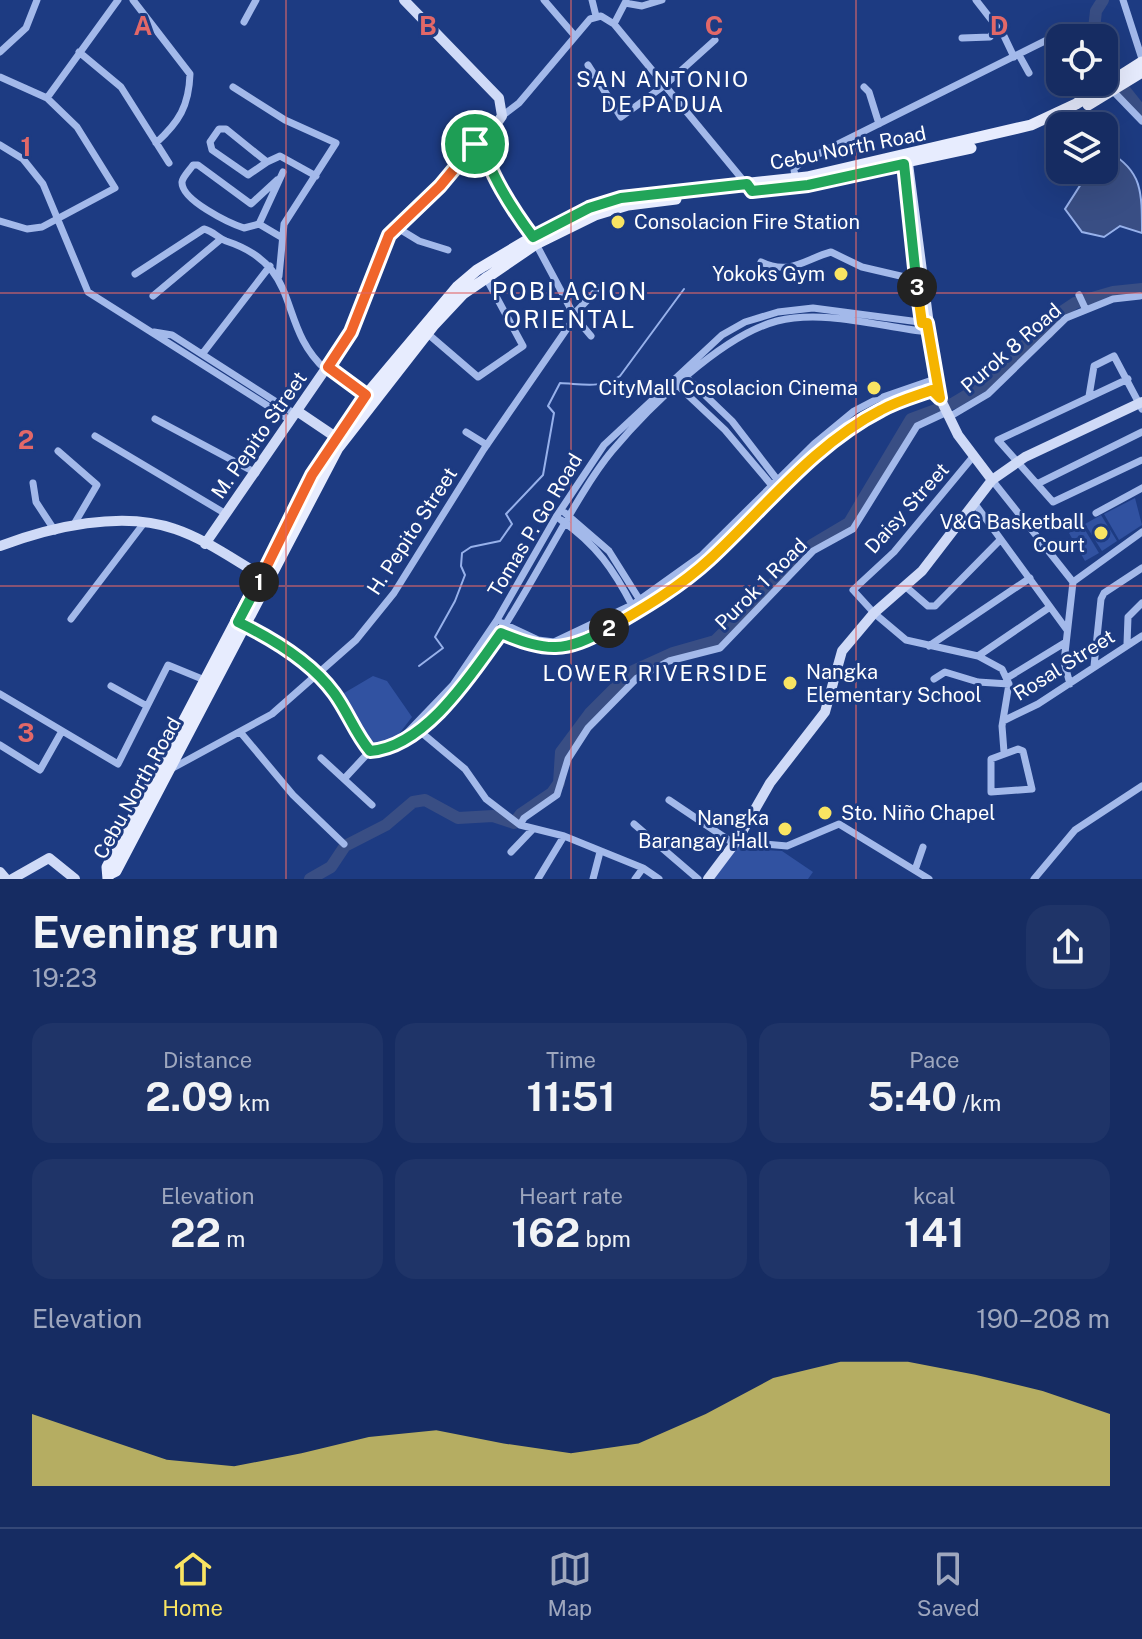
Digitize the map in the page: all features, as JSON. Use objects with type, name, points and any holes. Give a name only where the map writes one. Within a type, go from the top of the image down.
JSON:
[{"type":"main road","name":"Cebu North Road","points":[[1118,84],[1142,61]]},
{"type":"main road","name":"Cebu North Road","points":[[1125,78],[1142,72]]},
{"type":"main road","name":"Cebu North Road","points":[[749,188],[808,185],[1030,133],[1069,116],[1100,96]]},
{"type":"main road","name":"Cebu North Road","points":[[108,877],[107,867],[207,681],[242,624],[312,475],[477,270],[534,241],[595,215],[628,205],[749,188],[906,160]]},
{"type":"main road","name":"Cebu North Road","points":[[108,877],[116,871],[338,439],[366,395],[463,294],[534,241]]},
{"type":"street","points":[[0,52],[26,28],[37,0]]},
{"type":"street","points":[[47,98],[118,0]]},
{"type":"street","points":[[133,0],[190,74],[186,109],[175,126],[156,143]]},
{"type":"street","points":[[244,22],[256,0]]},
{"type":"street","points":[[404,0],[499,98],[502,116]]},
{"type":"street","points":[[544,0],[575,36]]},
{"type":"street","points":[[592,0],[596,16],[614,24],[749,188]]},
{"type":"street","points":[[614,24],[626,2],[642,6],[662,0]]},
{"type":"street","points":[[976,0],[1029,73]]},
{"type":"street","points":[[1123,0],[1142,61]]},
{"type":"street","name":"M. Pepito Street","points":[[205,544],[351,332],[380,253],[396,227],[440,186],[475,144],[485,140],[502,116],[519,103],[575,36],[596,16]]},
{"type":"street","points":[[962,38],[990,37],[997,27]]},
{"type":"street","points":[[588,65],[621,117],[665,85],[715,40]]},
{"type":"street","points":[[795,178],[794,169],[800,163],[1046,41]]},
{"type":"street","points":[[79,52],[121,87],[169,163]]},
{"type":"street","points":[[0,77],[47,98],[89,141],[115,188],[42,227],[27,229],[0,221]]},
{"type":"street","points":[[233,87],[285,120],[336,143],[289,215],[281,237],[279,276],[300,339],[327,368],[366,395]]},
{"type":"street","points":[[864,87],[879,124]]},
{"type":"street","points":[[1118,94],[1142,121]]},
{"type":"street","points":[[267,162],[226,129],[219,129],[210,142],[212,150],[248,175],[280,156],[316,176]]},
{"type":"street","points":[[485,140],[487,157],[515,213],[534,241],[574,316],[591,336]]},
{"type":"street","points":[[0,145],[23,159],[33,171],[59,218],[88,292],[154,332],[173,349],[338,439]]},
{"type":"street","points":[[906,160],[925,328],[940,397],[972,458],[1073,582],[1065,673],[1070,684]]},
{"type":"street","points":[[281,237],[259,224],[244,228],[209,211],[183,187],[183,178],[193,165],[198,165],[251,204],[283,172]]},
{"type":"street","points":[[259,224],[277,180]]},
{"type":"street","points":[[396,227],[419,241],[448,250]]},
{"type":"street","points":[[135,274],[204,229],[221,239],[241,245],[279,276]]},
{"type":"street","points":[[153,296],[221,239]]},
{"type":"street","points":[[761,262],[769,266],[795,267],[831,252],[862,267],[919,281]]},
{"type":"street","points":[[203,353],[270,266]]},
{"type":"street","points":[[429,327],[478,377],[523,346],[485,276]]},
{"type":"street","name":"H. Pepito Street","points":[[170,770],[272,714],[356,640],[394,593],[487,445],[574,316],[599,288]]},
{"type":"street","name":"Purok 8 Road","points":[[940,397],[988,394],[1026,353],[1082,301],[1140,296]]},
{"type":"street","name":"Tomas P. Go Road","points":[[370,751],[386,750],[403,740],[453,685],[497,620],[558,513],[604,445],[671,379],[722,335],[745,322],[778,312],[813,308],[925,328]]},
{"type":"street","name":"Tomas P. Go Road","points":[[415,727],[460,690],[501,633],[566,518],[612,451],[728,342],[750,330],[780,320],[813,317],[925,328]]},
{"type":"street","points":[[154,332],[179,339],[203,353],[294,415]]},
{"type":"street","points":[[173,349],[179,339]]},
{"type":"street","points":[[708,879],[738,839],[770,783],[825,712],[842,651],[874,613],[922,571],[992,480],[1017,462],[1141,405],[1118,359],[1110,356],[1092,370],[1089,396]]},
{"type":"street","points":[[680,371],[732,421],[778,486]]},
{"type":"street","points":[[671,379],[778,486]]},
{"type":"street","points":[[1128,379],[1000,438],[999,443],[1050,501],[1055,502],[1142,460]]},
{"type":"street","points":[[490,629],[539,649],[555,650],[599,634],[708,561],[854,411],[877,399],[940,397]]},
{"type":"street","name":"Purok 1 Road","points":[[519,824],[557,795],[568,759],[588,728],[637,678],[669,661],[720,648],[813,551],[853,529],[917,426],[940,397]]},
{"type":"street","points":[[155,419],[256,473]]},
{"type":"street","points":[[466,432],[487,445]]},
{"type":"street","points":[[1037,484],[1142,432]]},
{"type":"street","points":[[95,436],[226,514]]},
{"type":"street","points":[[58,451],[97,485],[72,528]]},
{"type":"street","name":"Daisy Street","points":[[874,613],[854,593],[854,587],[894,552],[972,458]]},
{"type":"street","points":[[33,483],[36,502],[55,531]]},
{"type":"street","points":[[1096,513],[1141,490]]},
{"type":"street","points":[[975,504],[1067,630]]},
{"type":"street","points":[[558,513],[609,551],[638,606]]},
{"type":"street","points":[[0,546],[72,528],[123,521],[144,523],[179,530],[262,576]]},
{"type":"street","points":[[71,619],[144,523]]},
{"type":"street","points":[[1073,582],[1142,532]]},
{"type":"street","points":[[905,586],[928,606],[935,606],[1000,540]]},
{"type":"street","points":[[1094,666],[1101,599],[1104,593],[1142,568]]},
{"type":"street","points":[[929,646],[1030,578]]},
{"type":"street","points":[[1127,644],[1128,617],[1142,603]]},
{"type":"street","points":[[497,620],[538,640],[554,642],[638,606]]},
{"type":"street","points":[[978,656],[1050,607]]},
{"type":"street","points":[[874,613],[906,640],[996,663],[1008,681],[1003,721],[1004,752]]},
{"type":"street","points":[[242,624],[318,675],[344,709],[355,736],[370,751],[344,779]]},
{"type":"street","name":"Rosal Street","points":[[1003,721],[1070,684],[1142,636]]},
{"type":"street","points":[[934,679],[945,672],[978,682],[1008,681],[1066,642]]},
{"type":"street","points":[[0,694],[118,764],[168,665],[207,681]]},
{"type":"street","points":[[111,686],[147,706]]},
{"type":"street","points":[[415,727],[465,769],[486,799],[519,824],[532,830],[564,836],[643,868],[659,879]]},
{"type":"street","points":[[0,745],[40,770],[62,731]]},
{"type":"street","points":[[241,733],[293,795],[344,844]]},
{"type":"street","points":[[1023,751],[1033,784],[1030,792],[991,792],[991,759],[1004,752],[1023,751]]},
{"type":"street","points":[[321,758],[372,805]]},
{"type":"street","points":[[1034,879],[1075,830],[1142,786]]},
{"type":"street","points":[[669,800],[726,840],[787,846],[839,824],[929,879]]},
{"type":"street","points":[[634,824],[698,879]]},
{"type":"street","points":[[511,852],[532,830]]},
{"type":"street","points":[[538,879],[564,836]]},
{"type":"street","points":[[915,870],[923,847]]},
{"type":"street","points":[[593,879],[600,852]]},
{"type":"street","points":[[4,876],[49,858],[75,879]]},
{"type":"street","points":[[635,879],[643,868]]},
{"type":"shaded area","points":[[1118,158],[1138,184],[1142,233],[1120,226],[1104,237],[1082,232],[1065,209],[1081,184],[1118,184]]},
{"type":"shaded area","points":[[1135,498],[1142,525],[1119,540],[1104,514]]},
{"type":"shaded area","name":"V&G Basketball Court","points":[[1101,515],[1117,541],[1102,551],[1085,524]]},
{"type":"shaded area","points":[[1082,525],[1099,553],[1085,561],[1069,533]]},
{"type":"shaded area","points":[[373,676],[387,681],[412,717],[392,743],[371,749],[339,696]]},
{"type":"shaded area","points":[[747,842],[764,850],[782,851],[813,872],[808,879],[712,879],[740,843]]},
{"type":"waterway","points":[[1095,24],[1096,11],[1103,0]]},
{"type":"waterway","points":[[1118,82],[1142,112]]},
{"type":"waterway","points":[[419,666],[443,648],[435,637],[465,575],[461,566],[462,553],[471,547],[500,541],[512,524],[506,514],[543,475],[554,413],[548,406],[560,383],[598,384],[620,376],[684,289]]},
{"type":"waterway","points":[[310,879],[331,867],[345,846],[386,825],[413,802],[425,800],[458,818],[493,816],[514,823],[521,814],[552,793],[559,783],[561,752],[590,713],[631,672],[673,653],[715,641],[812,545],[849,523],[911,419],[954,403],[1006,372],[1025,345],[1048,333],[1063,311],[1075,303],[1113,292],[1142,289]]},
{"type":"place","name":"Consolacion Fire Station","points":[[618,222]]},
{"type":"place","name":"Yokoks Gym","points":[[841,274]]},
{"type":"place","name":"CityMall Cosolacion Cinema","points":[[874,388]]},
{"type":"place","name":"V&G Basketball Court","points":[[1101,533]]},
{"type":"place","name":"Nangka Elementary School","points":[[790,683]]},
{"type":"place","name":"Sto. Niño Chapel","points":[[825,813]]},
{"type":"place","name":"Nangka Barangay Hall","points":[[785,829]]},
{"type":"district","name":"SAN ANTONIO DE PADUA","points":[[663,92]]},
{"type":"district","name":"POBLACION ORIENTAL","points":[[570,305]]},
{"type":"district","name":"LOWER RIVERSIDE","points":[[656,673]]},
{"type":"route","points":[[485,140],[487,157],[515,213],[533,237],[589,208],[630,196],[747,184],[752,191],[808,185],[904,164],[922,323],[927,323],[940,398],[932,390],[883,408],[862,420],[815,456],[708,561],[645,608],[599,634],[555,650],[539,649],[501,633],[445,706],[418,730],[386,750],[370,751],[355,736],[344,709],[318,675],[273,642],[238,622],[322,457],[366,395],[328,367],[351,332],[365,302],[385,242],[396,227],[440,186],[475,144],[485,140]]}]
